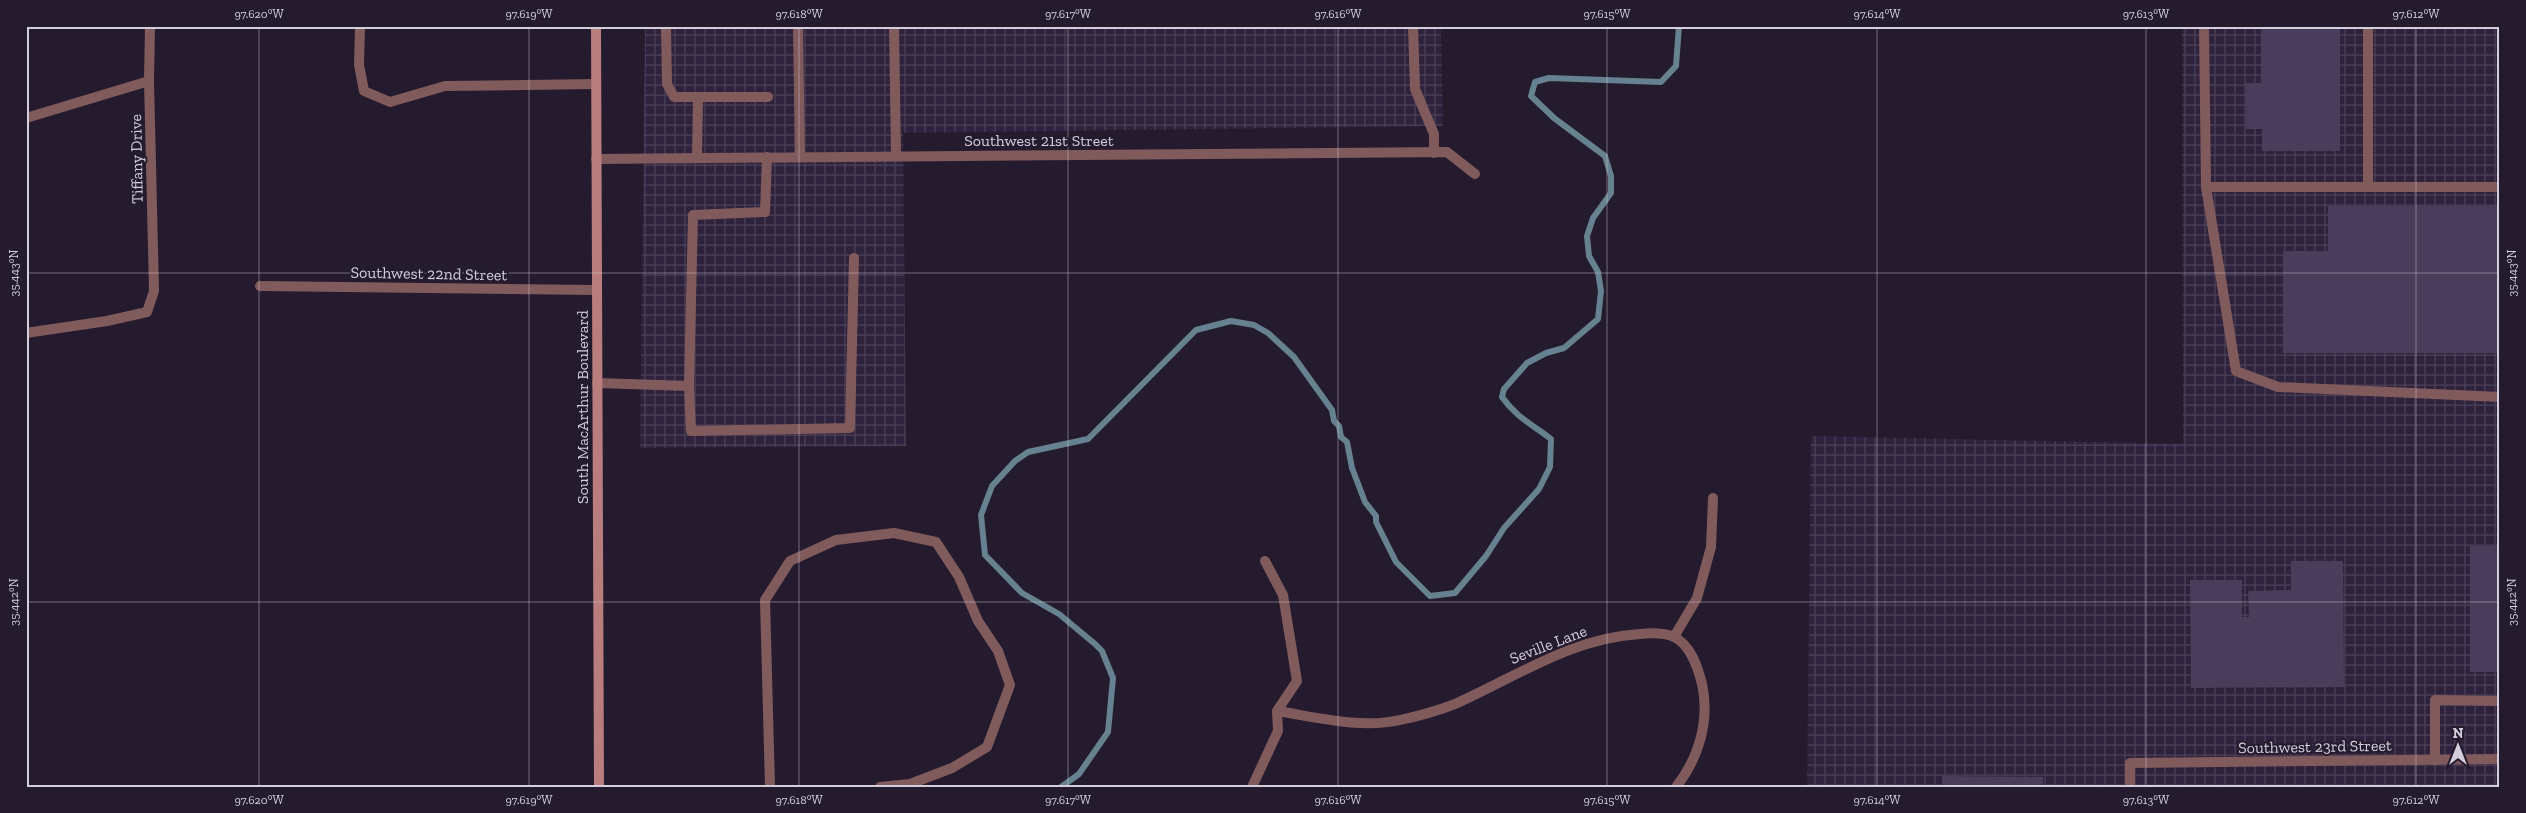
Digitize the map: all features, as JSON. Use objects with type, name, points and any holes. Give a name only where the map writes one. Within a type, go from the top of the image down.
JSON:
[{"type":"main road","name":"South MacArthur Boulevard","points":[[596,26],[599,787]]},
{"type":"street","name":"Tiffany Drive","points":[[26,333],[107,321],[147,312],[154,291],[149,81],[150,26]]},
{"type":"street","points":[[360,26],[360,65],[364,91],[390,102],[445,86],[596,84]]},
{"type":"street","points":[[666,26],[667,84],[674,97],[768,97]]},
{"type":"street","points":[[798,26],[800,157]]},
{"type":"street","points":[[894,26],[896,156]]},
{"type":"street","points":[[1413,26],[1415,89],[1434,134],[1434,153]]},
{"type":"street","points":[[2204,26],[2206,187],[2236,371],[2278,387],[2500,397]]},
{"type":"street","points":[[2368,26],[2368,187]]},
{"type":"street","points":[[26,118],[149,81]]},
{"type":"street","points":[[697,158],[698,97]]},
{"type":"street","name":"Southwest 21st Street","points":[[596,159],[1447,152],[1475,174]]},
{"type":"street","points":[[767,157],[765,212],[693,215],[689,386],[691,432],[850,428],[854,258]]},
{"type":"street","points":[[2206,187],[2500,187]]},
{"type":"street","name":"Southwest 22nd Street","points":[[260,286],[597,290]]},
{"type":"street","points":[[597,383],[689,386]]},
{"type":"street","points":[[1676,787],[1686,775],[1694,760],[1705,717],[1705,698],[1700,674],[1689,650],[1674,637],[1697,598],[1702,581],[1711,547],[1713,498]]},
{"type":"street","points":[[770,787],[765,600],[790,561],[836,540],[894,533],[936,542],[959,577],[978,620],[998,650],[1010,685],[987,747],[952,768],[910,784],[880,787]]},
{"type":"street","points":[[1252,787],[1278,731],[1277,711],[1297,680],[1283,595],[1265,561]]},
{"type":"street","name":"Seville Lane","points":[[1277,711],[1349,721],[1383,723],[1454,704],[1519,670],[1586,644],[1620,635],[1652,633],[1674,637]]},
{"type":"street","points":[[2435,760],[2435,700],[2500,700]]},
{"type":"street","name":"Southwest 23rd Street","points":[[2130,787],[2130,763],[2500,760]]},
{"type":"shaded area","points":[[645,26],[1441,26],[1443,126],[903,133],[906,446],[640,448]]},
{"type":"shaded area","points":[[2182,26],[2500,26],[2500,787],[1807,787],[1811,436],[2183,444]]},
{"type":"building","points":[[2261,26],[2340,26],[2340,151],[2262,151],[2262,129],[2246,129],[2246,83],[2261,83]]},
{"type":"building","points":[[2500,205],[2500,353],[2283,353],[2283,251],[2328,251],[2328,206]]},
{"type":"building","points":[[2470,546],[2500,546],[2500,672],[2470,672]]},
{"type":"building","points":[[2291,561],[2343,561],[2344,687],[2191,688],[2190,580],[2242,580],[2242,617],[2249,617],[2248,591],[2291,590]]},
{"type":"building","points":[[1942,776],[2043,777],[2043,787],[1942,787]]},
{"type":"waterway","points":[[1061,787],[1079,774],[1108,732],[1113,678],[1102,651],[1095,644],[1059,614],[1022,593],[985,555],[981,515],[992,486],[1015,461],[1028,452],[1088,439],[1196,330],[1231,321],[1254,325],[1268,333],[1294,357],[1332,410],[1334,421],[1339,426],[1341,437],[1347,442],[1352,468],[1365,502],[1376,516],[1376,522],[1396,562],[1430,596],[1455,593],[1486,556],[1504,528],[1539,489],[1550,467],[1551,439],[1507,404],[1502,397],[1504,389],[1527,363],[1546,353],[1564,348],[1598,319],[1601,291],[1598,272],[1589,256],[1587,236],[1593,218],[1611,193],[1611,176],[1605,156],[1554,118],[1531,96],[1535,82],[1549,78],[1661,82],[1676,66],[1679,26]]}]
